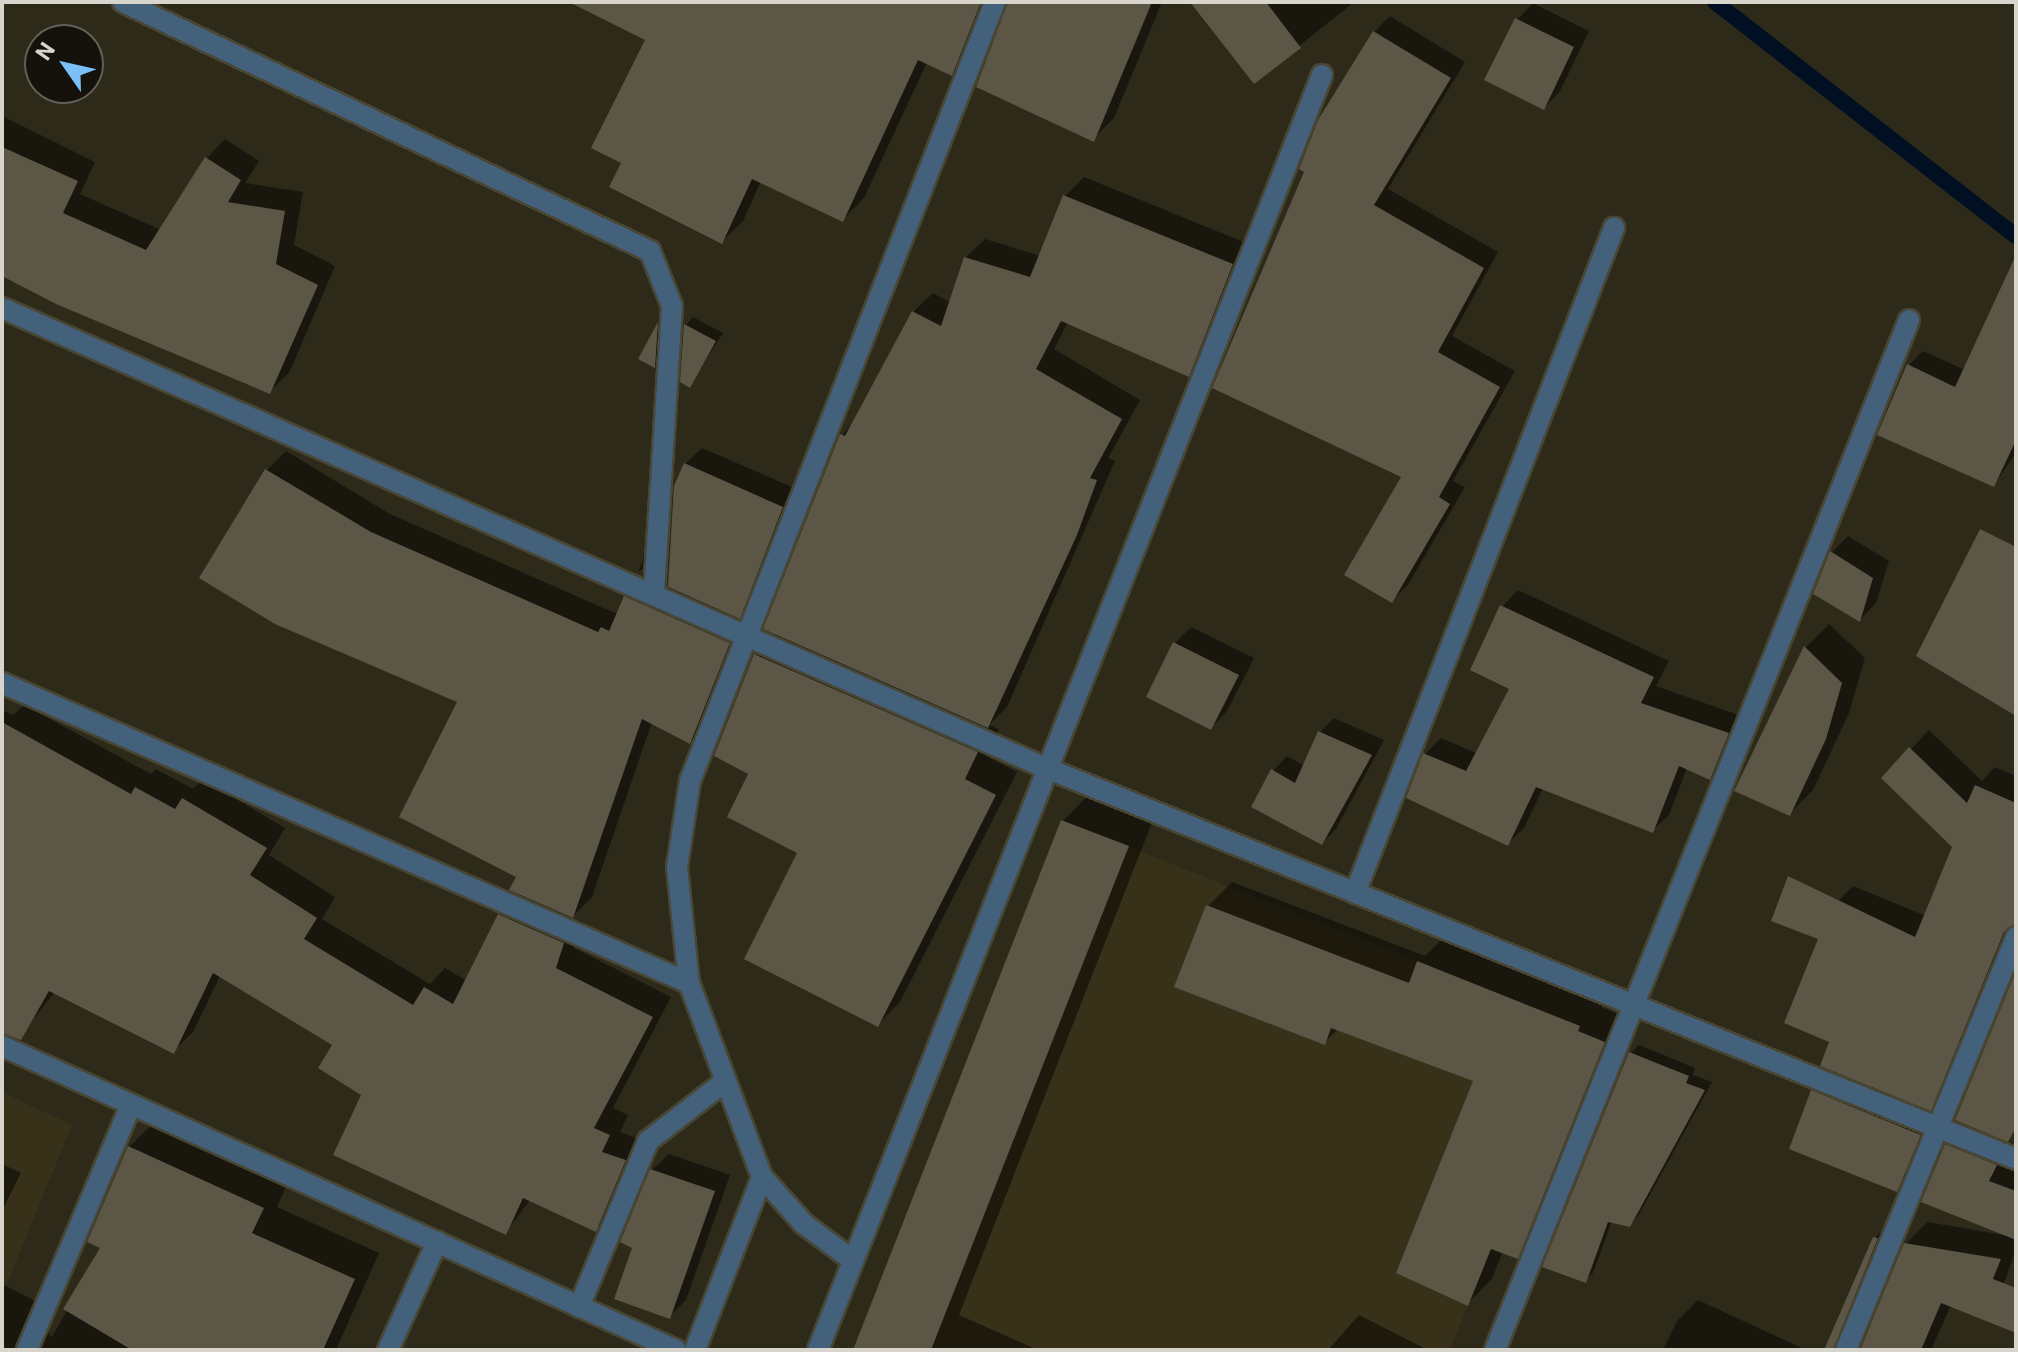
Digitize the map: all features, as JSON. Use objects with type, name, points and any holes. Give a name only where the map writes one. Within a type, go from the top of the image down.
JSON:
[{"type":"street","points":[[123,2],[650,251],[672,306],[654,595]]},
{"type":"street","points":[[851,1259],[804,1224],[762,1177],[723,1083],[689,983],[677,867],[690,781],[744,635],[995,2]]},
{"type":"street","points":[[818,1350],[851,1259],[1322,75]]},
{"type":"street","points":[[1355,893],[1614,228]]},
{"type":"street","points":[[2,308],[1046,768],[2016,1159]]},
{"type":"street","points":[[1495,1350],[1631,1004],[1909,320]]},
{"type":"street","points":[[2,683],[689,983]]},
{"type":"street","points":[[1846,1350],[2016,937]]},
{"type":"street","points":[[2,1046],[676,1350]]},
{"type":"street","points":[[579,1307],[648,1141],[723,1083]]},
{"type":"street","points":[[27,1350],[131,1105]]},
{"type":"street","points":[[695,1350],[762,1177]]},
{"type":"street","points":[[388,1350],[437,1242]]},
{"type":"shaded area","points":[[1061,820],[1580,1026],[1450,1350],[853,1350]]},
{"type":"shaded area","points":[[2,1092],[72,1125],[2,1296]]},
{"type":"building","points":[[569,2],[981,2],[952,76],[918,60],[843,222],[752,179],[722,244],[609,187],[621,163],[591,148],[645,40]]},
{"type":"building","points":[[1008,2],[1152,2],[1094,142],[976,87]]},
{"type":"building","points":[[1190,2],[1266,2],[1301,48],[1254,84]]},
{"type":"building","points":[[1515,18],[1574,47],[1544,110],[1484,80]]},
{"type":"building","points":[[1373,31],[1451,78],[1374,205],[1484,268],[1438,352],[1500,387],[1439,497],[1450,504],[1392,603],[1344,575],[1401,477],[1212,388],[1304,172],[1299,169],[1318,120]]},
{"type":"building","points":[[2,147],[78,181],[63,213],[146,250],[205,157],[241,180],[228,202],[285,211],[276,264],[318,285],[270,394],[56,304],[2,276]]},
{"type":"building","points":[[1063,195],[1233,264],[1189,377],[1061,321],[1036,369],[1122,419],[1090,478],[1097,480],[1077,535],[988,728],[763,629],[840,434],[845,436],[912,311],[941,326],[964,257],[1030,277]]},
{"type":"building","points":[[2016,255],[2016,440],[1994,487],[1877,435],[1907,364],[1955,387]]},
{"type":"building","points":[[658,322],[655,368],[638,359]]},
{"type":"building","points":[[684,324],[716,341],[690,388],[680,382]]},
{"type":"building","points":[[684,463],[783,507],[740,619],[668,587],[674,486]]},
{"type":"building","points":[[265,469],[371,532],[598,632],[601,627],[609,631],[624,596],[730,643],[690,744],[642,719],[573,918],[509,890],[516,877],[399,817],[457,702],[275,624],[199,578]]},
{"type":"building","points":[[1980,529],[2016,547],[2016,716],[1916,656]]},
{"type":"building","points":[[1830,551],[1873,578],[1860,622],[1813,594]]},
{"type":"building","points":[[1500,605],[1654,677],[1641,703],[1729,733],[1710,780],[1679,766],[1653,833],[1536,787],[1508,846],[1406,798],[1423,753],[1466,771],[1509,689],[1470,670]]},
{"type":"building","points":[[1173,642],[1239,675],[1211,730],[1146,697]]},
{"type":"building","points":[[1804,646],[1842,683],[1826,739],[1790,816],[1734,791]]},
{"type":"building","points":[[754,654],[978,752],[965,779],[996,795],[878,1027],[744,959],[797,853],[727,817],[748,774],[714,756]]},
{"type":"building","points":[[2,722],[131,794],[135,787],[175,809],[182,798],[267,848],[250,875],[317,918],[304,939],[413,1005],[424,987],[453,1004],[498,914],[564,943],[556,968],[653,1017],[594,1128],[610,1135],[602,1152],[626,1160],[596,1232],[523,1198],[506,1235],[333,1155],[361,1095],[318,1068],[332,1045],[213,973],[174,1054],[49,991],[21,1040],[2,1033]]},
{"type":"building","points":[[1318,731],[1372,755],[1322,845],[1251,807],[1271,769],[1295,783]]},
{"type":"building","points":[[1909,747],[1967,803],[1975,785],[2016,803],[2016,924],[2004,932],[1931,1111],[1820,1066],[1829,1042],[1784,1023],[1818,939],[1771,921],[1788,876],[1915,937],[1952,847],[1881,778]]},
{"type":"building","points":[[1061,820],[1129,846],[931,1350],[853,1350]]},
{"type":"building","points":[[1206,905],[1409,983],[1417,961],[1580,1026],[1578,1031],[1605,1042],[1518,1259],[1491,1249],[1468,1306],[1396,1273],[1473,1081],[1331,1028],[1325,1045],[1174,987]]},
{"type":"building","points":[[2016,971],[2016,1127],[2008,1142],[1955,1120]]},
{"type":"building","points":[[1629,1052],[1689,1076],[1686,1083],[1705,1090],[1630,1227],[1608,1222],[1586,1283],[1542,1267]]},
{"type":"building","points":[[1811,1090],[1921,1135],[1897,1192],[1789,1149]]},
{"type":"building","points":[[1945,1144],[1997,1165],[1989,1181],[2016,1191],[2016,1240],[1921,1202]]},
{"type":"building","points":[[128,1146],[264,1208],[252,1233],[355,1279],[323,1350],[132,1350],[63,1309],[100,1248],[87,1242]]},
{"type":"building","points":[[650,1169],[715,1191],[670,1319],[614,1299],[632,1248],[620,1242]]},
{"type":"building","points":[[1873,1237],[1878,1238],[1833,1350],[1824,1350]]},
{"type":"building","points":[[1904,1243],[2001,1259],[1993,1279],[2016,1288],[2016,1333],[1941,1303],[1921,1350],[1860,1350]]},
{"type":"waterway","points":[[1715,2],[2016,236]]}]
